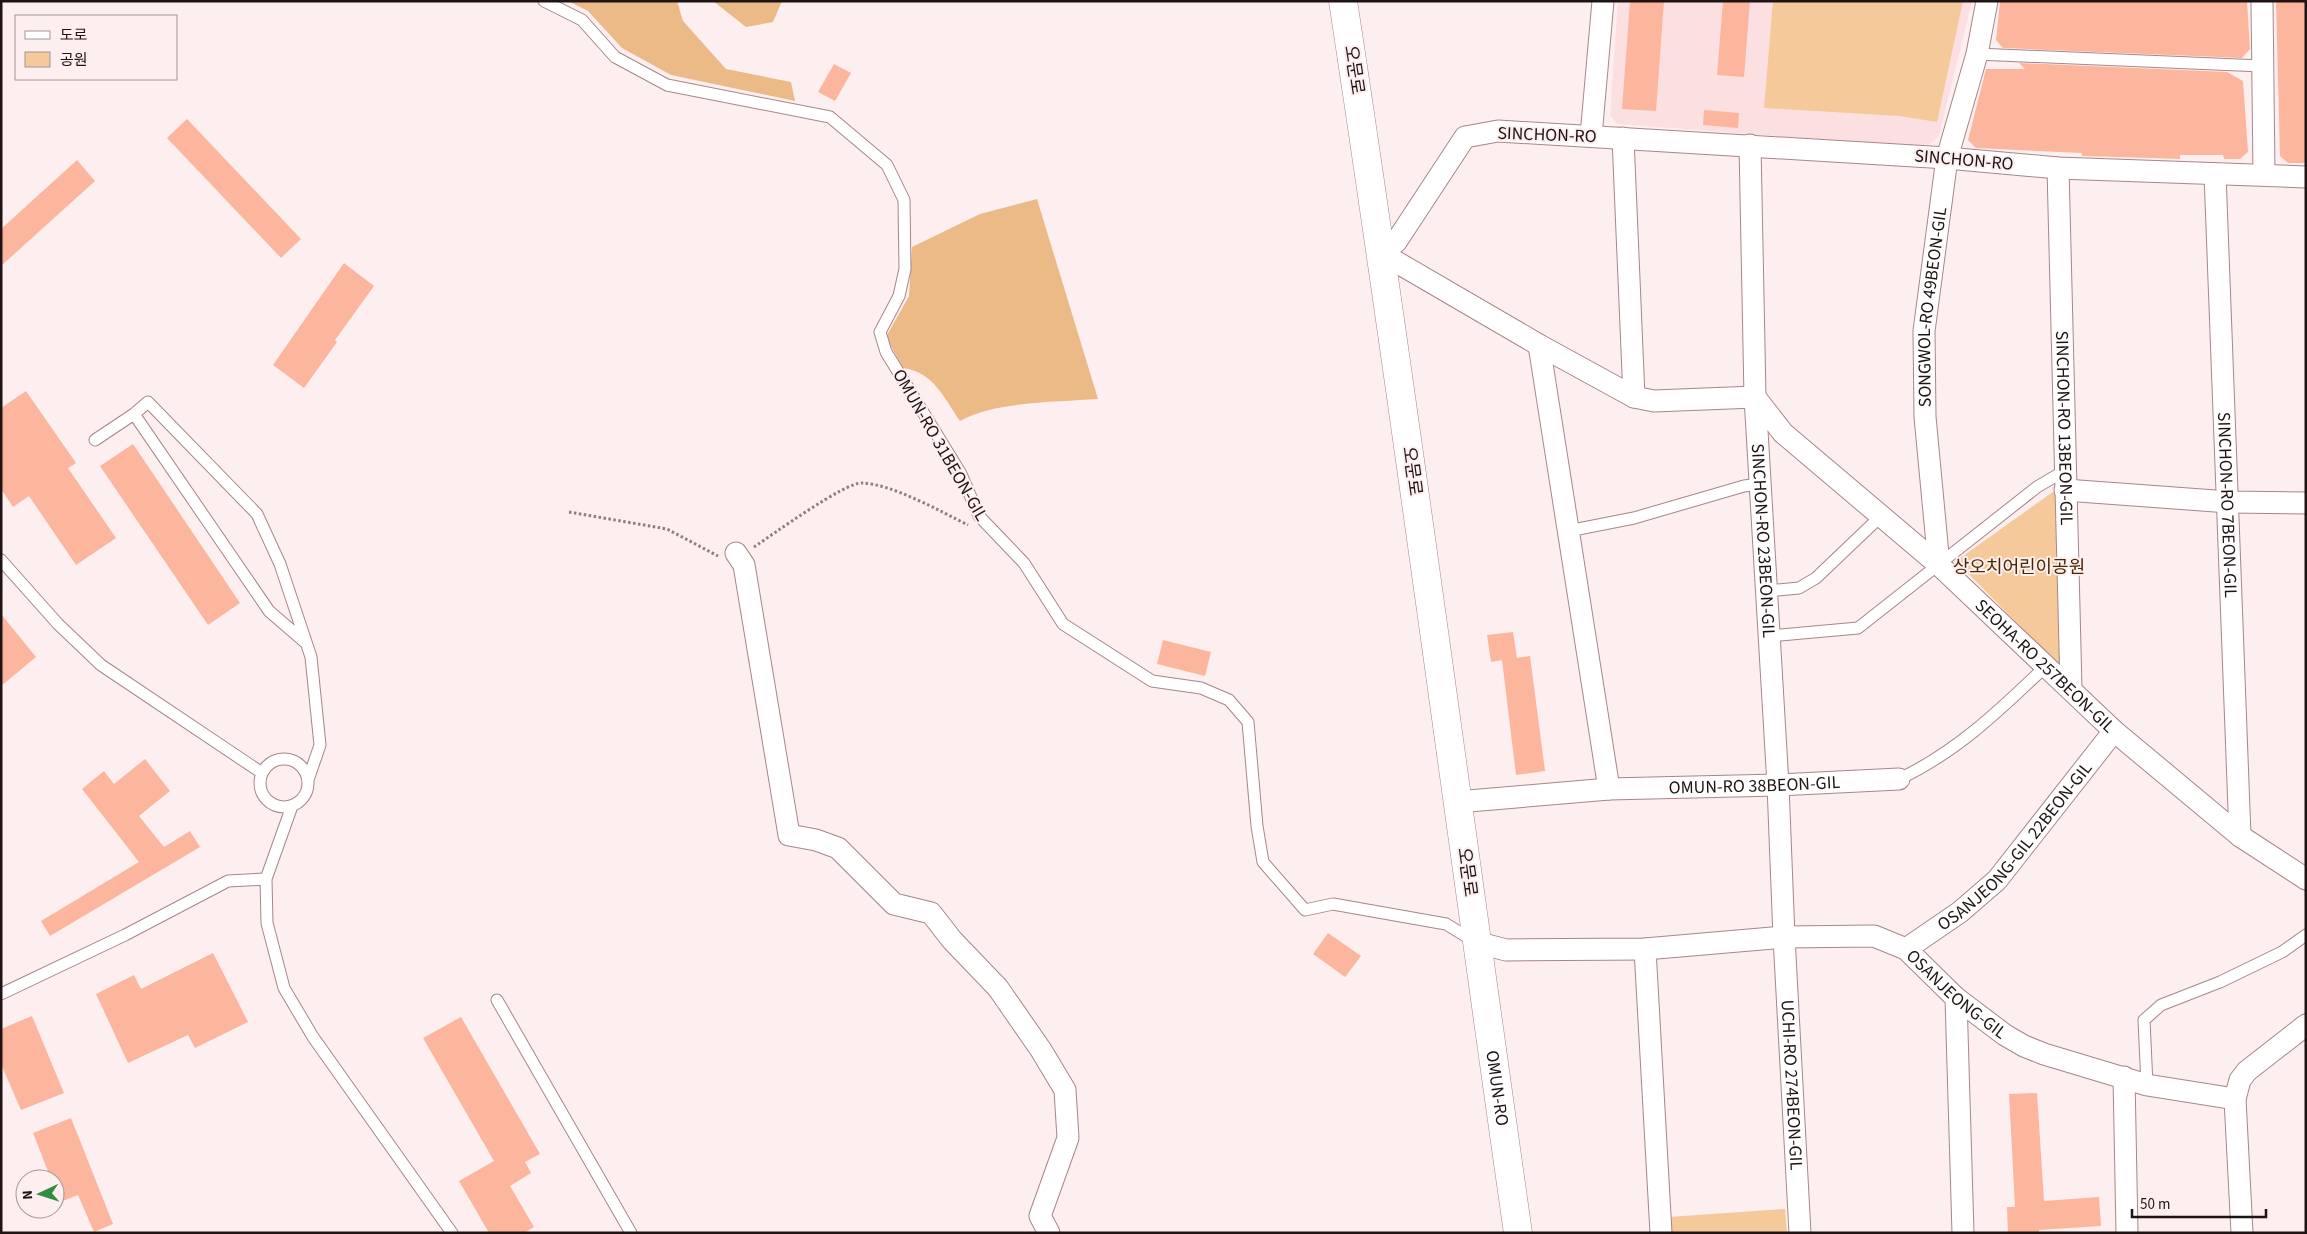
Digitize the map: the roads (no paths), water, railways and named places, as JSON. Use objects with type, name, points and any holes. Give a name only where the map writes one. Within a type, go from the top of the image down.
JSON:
[{"type":"street","name":"오문로","points":[[1343,1],[1381,253],[1476,942]]},
{"type":"street","points":[[1591,136],[1603,1]]},
{"type":"street","name":"SONGWOL-RO 49BEON-GIL","points":[[1939,565],[1925,417],[1923,375],[1924,331],[1948,158],[1977,54],[1988,1]]},
{"type":"street","points":[[2262,1],[2264,174]]},
{"type":"street","name":"SINCHON-RO","points":[[1381,253],[1396,242],[1465,137],[1498,131],[1948,158],[2058,168],[2306,177]]},
{"type":"street","name":"SINCHON-RO","points":[[1623,138],[1634,397]]},
{"type":"street","name":"SINCHON-RO 23BEON-GIL","points":[[1750,145],[1755,397],[1778,785],[1784,937]]},
{"type":"street","name":"SINCHON-RO 13BEON-GIL","points":[[2058,168],[2071,688]]},
{"type":"street","name":"SINCHON-RO 7BEON-GIL","points":[[2215,174],[2229,502],[2240,836]]},
{"type":"street","points":[[1381,253],[1539,345],[1634,397],[1654,401],[1755,397]]},
{"type":"street","points":[[1539,345],[1609,789]]},
{"type":"street","name":"SEOHA-RO 257BEON-GIL","points":[[1755,397],[1783,433],[1939,565],[2071,688],[2114,731],[2240,836],[2306,879]]},
{"type":"street","points":[[2065,481],[2229,502],[2306,503]]},
{"type":"street","points":[[736,553],[744,565],[789,835],[816,840],[838,848],[894,904],[931,913],[952,940],[998,988],[1065,1090],[1068,1138],[1040,1216],[1049,1233]]},
{"type":"street","name":"OSANJEONG-GIL 22BEON-GIL","points":[[1906,949],[1960,912],[1997,880],[2114,731]]},
{"type":"street","name":"OMUN-RO 38BEON-GIL","points":[[1457,802],[1609,789],[1778,785],[1900,779]]},
{"type":"street","name":"OSANJEONG-GIL","points":[[1476,942],[1506,950],[1645,949],[1784,937],[1874,936],[1906,949],[1956,998],[2005,1035],[2024,1046],[2044,1054],[2146,1085],[2235,1099]]},
{"type":"street","name":"UCHI-RO 274BEON-GIL","points":[[1784,937],[1800,1233]]},
{"type":"street","name":"OMUN-RO","points":[[1476,942],[1518,1233]]},
{"type":"street","points":[[1645,949],[1660,1233]]},
{"type":"street","points":[[1956,998],[1963,1233]]},
{"type":"street","points":[[2242,1233],[2235,1099],[2240,1080],[2247,1071],[2306,1025]]},
{"type":"street","points":[[2124,1077],[2127,1233]]},
{"type":"lane","name":"OMUN-RO 31BEON-GIL","points":[[544,1],[582,20],[615,57],[668,85],[830,117],[887,165],[904,200],[905,269],[899,296],[880,332],[886,352],[961,474],[979,516],[1024,563],[1063,624],[1152,681],[1201,688],[1229,700],[1248,722],[1257,826],[1263,862],[1305,910],[1333,904],[1437,922],[1446,924],[1476,942]]},
{"type":"lane","points":[[1977,54],[2262,66]]},
{"type":"lane","points":[[95,440],[134,414],[148,402],[256,514],[280,564],[311,657],[320,745],[304,796],[292,806],[266,879],[267,923],[284,988],[313,1037],[452,1233]]},
{"type":"lane","points":[[134,414],[269,611],[307,644]]},
{"type":"lane","points":[[1769,636],[1858,628],[2037,487],[2065,481]]},
{"type":"lane","points":[[1568,531],[1634,518],[1744,486],[1760,484]]},
{"type":"lane","points":[[1766,591],[1799,588],[1816,578],[1881,516]]},
{"type":"lane","points":[[1,560],[58,624],[101,665],[262,773]]},
{"type":"lane","points":[[1900,779],[1927,766],[1972,734],[2046,665]]},
{"type":"lane","points":[[292,806],[275,806],[268,801],[260,788],[262,773],[272,762],[287,759],[301,766],[308,780]]},
{"type":"lane","points":[[1,994],[125,935],[228,881],[266,879]]},
{"type":"lane","points":[[2146,1085],[2144,1020],[2161,1005],[2241,972],[2282,952],[2306,935]]},
{"type":"lane","points":[[498,1000],[631,1233]]},
{"type":"park label","name":"상오치어린이공원","points":[[2019,567]]}]
